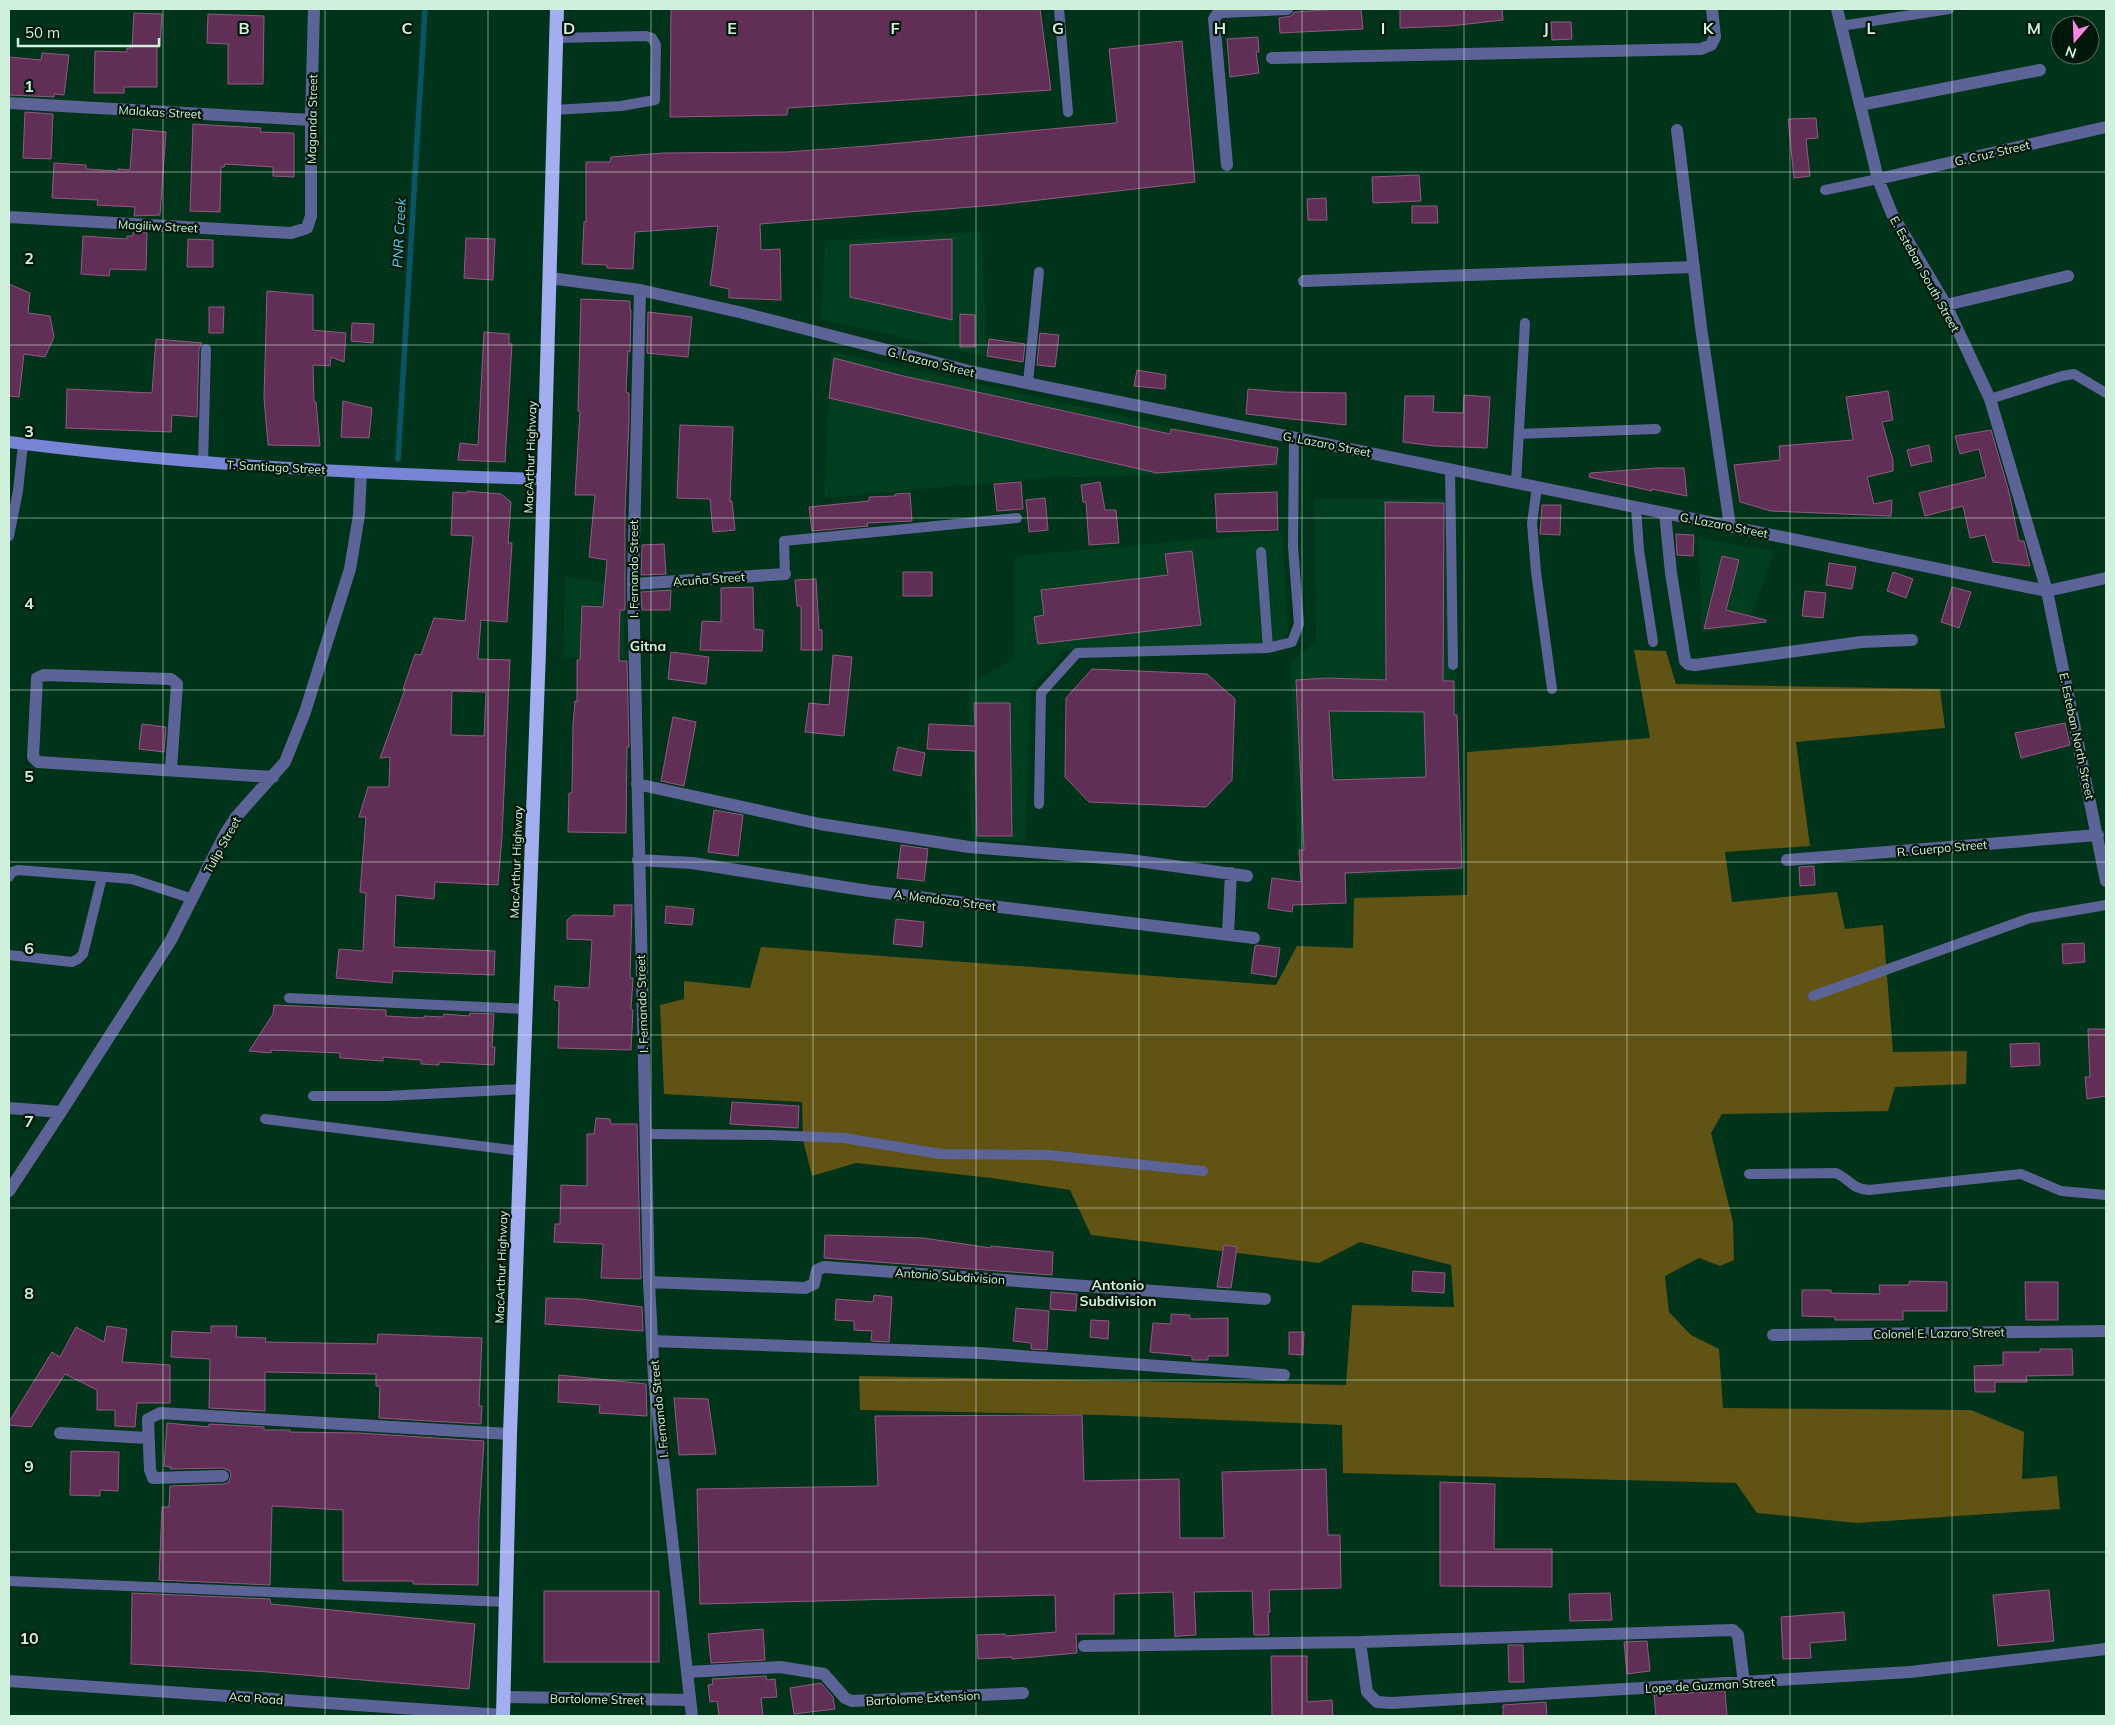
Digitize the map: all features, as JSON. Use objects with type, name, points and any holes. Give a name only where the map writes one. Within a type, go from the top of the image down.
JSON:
[{"type":"highway","name":"MacArthur Highway","points":[[504,1716],[510,1434],[545,479],[557,9]]},
{"type":"main road","name":"T. Santiago Street","points":[[9,442],[204,463],[361,472],[545,479]]},
{"type":"street","name":"Maganda Street","points":[[307,228],[311,216],[314,9]]},
{"type":"street","points":[[1227,165],[1214,18],[1218,13],[1223,12],[1286,9]]},
{"type":"street","points":[[1272,58],[1700,49],[1711,45],[1714,37],[1712,9]]},
{"type":"street","name":"E. Esteban South Street","points":[[1837,9],[1878,179],[1892,214],[1946,305],[1990,400],[2047,591]]},
{"type":"street","points":[[1860,105],[2040,70]]},
{"type":"street","name":"Malakas Street","points":[[9,103],[311,120]]},
{"type":"street","name":"G. Cruz Street","points":[[1878,179],[2106,127]]},
{"type":"street","points":[[1678,130],[1694,267],[1730,526]]},
{"type":"street","name":"Magiliw Street","points":[[9,217],[291,233],[307,228]]},
{"type":"street","points":[[1304,281],[1694,267]]},
{"type":"street","points":[[1946,305],[2068,276]]},
{"type":"street","name":"G. Lazaro Street","points":[[550,278],[640,290],[739,312],[973,372],[1028,384],[2047,591],[2106,578]]},
{"type":"street","name":"I. Fernando Street","points":[[640,290],[633,584],[649,1282],[654,1379],[692,1716]]},
{"type":"street","name":"Tulip Street","points":[[9,1191],[158,962],[193,899],[225,834],[236,817],[273,777],[289,754],[338,612],[355,542],[361,472]]},
{"type":"street","points":[[1665,513],[1671,573],[1685,661],[1688,664],[1695,665],[1861,642],[1912,640]]},
{"type":"street","name":"Acuña Street","points":[[633,584],[784,574]]},
{"type":"street","name":"E. Esteban North Street","points":[[2047,591],[2101,843],[2106,881]]},
{"type":"street","points":[[171,769],[177,684],[171,678],[44,675],[36,678],[33,757],[38,762],[273,777]]},
{"type":"street","points":[[637,784],[820,824],[969,846],[1130,860],[1247,876]]},
{"type":"street","name":"R. Cuerpo Street","points":[[1787,860],[2101,843]]},
{"type":"street","name":"A. Mendoza Street","points":[[638,860],[692,863],[869,891],[1254,938]]},
{"type":"street","points":[[1228,934],[1231,873]]},
{"type":"street","points":[[9,1108],[61,1112]]},
{"type":"street","name":"Antonio Subdivision","points":[[649,1282],[805,1288],[814,1284],[817,1270],[824,1267],[1265,1299]]},
{"type":"street","name":"Colonel E. Lazaro Street","points":[[1773,1335],[2106,1331]]},
{"type":"street","points":[[652,1341],[979,1353],[1284,1374]]},
{"type":"street","points":[[223,1476],[153,1478],[150,1470],[147,1438],[148,1419],[160,1413],[510,1434]]},
{"type":"street","points":[[60,1433],[147,1438]]},
{"type":"street","points":[[1084,1646],[1360,1642],[1733,1630],[1738,1635],[1744,1683]]},
{"type":"street","name":"Lope de Guzman Street","points":[[1360,1642],[1367,1692],[1377,1702],[1401,1703],[1910,1672],[2106,1648]]},
{"type":"street","name":"Bartolome Extension","points":[[687,1672],[780,1667],[824,1674],[845,1698],[852,1701],[1023,1693]]},
{"type":"street","name":"Aca Road","points":[[9,1682],[504,1716]]},
{"type":"street","name":"Bartolome Street","points":[[505,1697],[690,1700]]},
{"type":"lane","points":[[1059,9],[1068,112]]},
{"type":"lane","points":[[1841,26],[1949,9]]},
{"type":"lane","points":[[554,110],[620,106],[655,100],[656,45],[652,38],[646,36],[556,38]]},
{"type":"lane","points":[[1825,190],[1878,179]]},
{"type":"lane","points":[[1028,384],[1039,272]]},
{"type":"lane","points":[[1516,483],[1525,323]]},
{"type":"lane","points":[[204,463],[206,349]]},
{"type":"lane","points":[[1990,400],[2062,376],[2074,374],[2106,393]]},
{"type":"lane","points":[[1519,434],[1656,429]]},
{"type":"lane","points":[[1039,804],[1040,693],[1077,654],[1268,648],[1292,642],[1299,624],[1293,547],[1294,438]]},
{"type":"lane","points":[[9,536],[18,491],[23,444]]},
{"type":"lane","points":[[1450,470],[1452,665]]},
{"type":"lane","points":[[1537,487],[1532,523],[1536,572],[1552,689]]},
{"type":"lane","points":[[1636,507],[1639,550],[1653,642]]},
{"type":"lane","points":[[784,574],[784,541],[1017,518]]},
{"type":"lane","points":[[1261,552],[1268,648]]},
{"type":"lane","points":[[9,877],[12,872],[18,870],[132,880],[193,899]]},
{"type":"lane","points":[[9,955],[72,962],[78,959],[83,954],[102,877]]},
{"type":"lane","points":[[1813,996],[2030,918],[2106,905]]},
{"type":"lane","points":[[289,998],[526,1009]]},
{"type":"lane","points":[[313,1096],[387,1096],[522,1089]]},
{"type":"lane","points":[[265,1119],[520,1151]]},
{"type":"lane","points":[[646,1134],[770,1135],[844,1138],[941,1154],[1048,1155],[1203,1171]]},
{"type":"lane","points":[[1749,1174],[1836,1173],[1844,1177],[1854,1188],[1869,1190],[2021,1174],[2061,1190],[2106,1195]]},
{"type":"lane","points":[[9,1581],[506,1602]]},
{"type":"shaded area","points":[[981,232],[987,357],[821,319],[825,241]]},
{"type":"shaded area","points":[[831,351],[1167,426],[1279,447],[1278,467],[1163,475],[1044,478],[824,498]]},
{"type":"shaded area","points":[[1314,499],[1449,499],[1449,664],[1456,673],[1465,870],[1299,878],[1290,663],[1316,641]]},
{"type":"shaded area","points":[[1282,532],[1288,634],[1278,645],[1064,651],[1031,688],[1025,842],[971,839],[969,685],[1014,658],[1015,556]]},
{"type":"shaded area","points":[[1698,538],[1774,551],[1748,626],[1702,632]]},
{"type":"shaded area","points":[[565,576],[624,586],[624,659],[563,657]]},
{"type":"shaded area","points":[[1634,650],[1666,651],[1676,684],[1940,689],[1945,728],[1796,742],[1810,846],[1725,852],[1732,902],[1837,892],[1845,929],[1883,925],[1893,1052],[1967,1051],[1966,1084],[1895,1087],[1888,1111],[1722,1114],[1711,1133],[1733,1222],[1734,1260],[1720,1266],[1699,1258],[1665,1276],[1669,1312],[1691,1335],[1719,1349],[1723,1408],[1971,1410],[2024,1432],[2022,1479],[2057,1476],[2060,1509],[1857,1523],[1757,1513],[1736,1483],[1343,1473],[1342,1425],[1102,1415],[860,1410],[859,1376],[1346,1385],[1352,1305],[1454,1307],[1451,1265],[1360,1242],[1319,1263],[1091,1235],[1070,1190],[992,1178],[856,1163],[812,1176],[803,1140],[802,1102],[664,1094],[660,1005],[684,999],[684,981],[750,988],[761,947],[1276,985],[1297,946],[1353,948],[1354,898],[1467,895],[1467,752],[1650,738]]},
{"type":"building","points":[[671,9],[1040,9],[1051,90],[788,108],[787,115],[670,117]]},
{"type":"building","points":[[1361,9],[1363,29],[1280,33],[1279,18],[1291,16],[1294,12]]},
{"type":"building","points":[[1400,9],[1502,9],[1503,20],[1450,26],[1400,28]]},
{"type":"building","points":[[134,13],[162,14],[160,46],[157,46],[157,87],[124,87],[124,93],[94,93],[95,51],[127,52],[127,48],[132,48]]},
{"type":"building","points":[[208,14],[264,16],[263,84],[228,84],[228,44],[207,43]]},
{"type":"building","points":[[1551,22],[1571,22],[1572,39],[1552,40]]},
{"type":"building","points":[[1258,37],[1259,52],[1256,52],[1259,73],[1230,77],[1227,39]]},
{"type":"building","points":[[1182,41],[1195,182],[996,205],[760,224],[761,250],[780,249],[781,300],[729,298],[729,289],[710,285],[718,226],[635,232],[633,269],[607,268],[607,265],[582,264],[584,222],[586,222],[586,162],[610,162],[611,157],[664,153],[787,152],[1115,123],[1117,122],[1109,49]]},
{"type":"building","points":[[42,53],[69,55],[64,95],[54,94],[54,97],[9,95],[9,57],[41,60]]},
{"type":"building","points":[[25,112],[53,114],[51,159],[23,158]]},
{"type":"building","points":[[1816,118],[1818,138],[1806,139],[1810,176],[1794,178],[1788,119]]},
{"type":"building","points":[[193,124],[261,128],[260,132],[294,133],[294,177],[273,176],[273,167],[225,164],[224,167],[221,167],[220,212],[190,211]]},
{"type":"building","points":[[133,129],[166,132],[160,215],[134,216],[135,207],[97,205],[98,200],[52,198],[54,163],[86,165],[86,169],[130,170]]},
{"type":"building","points":[[1419,175],[1421,201],[1373,203],[1372,177]]},
{"type":"building","points":[[1326,198],[1327,220],[1308,220],[1307,199]]},
{"type":"building","points":[[1412,206],[1437,206],[1438,223],[1412,223]]},
{"type":"building","points":[[133,232],[147,233],[146,270],[110,269],[109,276],[81,274],[83,236],[127,239],[127,236],[133,236]]},
{"type":"building","points":[[466,238],[495,239],[493,280],[464,278]]},
{"type":"building","points":[[188,239],[213,240],[213,267],[187,267]]},
{"type":"building","points":[[952,239],[952,320],[850,297],[850,245]]},
{"type":"building","points":[[9,284],[30,293],[28,313],[50,316],[54,337],[45,357],[24,354],[19,397],[9,396]]},
{"type":"building","points":[[267,291],[313,295],[313,330],[346,333],[344,362],[331,357],[330,366],[313,365],[314,401],[316,402],[320,446],[268,445],[264,398]]},
{"type":"building","points":[[581,299],[630,301],[631,310],[630,352],[628,351],[626,392],[629,393],[629,420],[625,511],[625,610],[620,610],[619,644],[619,661],[627,661],[629,747],[627,747],[626,833],[568,832],[569,793],[572,793],[573,725],[575,701],[577,702],[577,660],[580,660],[582,606],[603,607],[607,560],[589,557],[595,495],[575,495],[580,411],[578,411]]},
{"type":"building","points":[[209,307],[224,307],[223,333],[209,333]]},
{"type":"building","points":[[648,312],[692,317],[688,357],[647,353]]},
{"type":"building","points":[[960,314],[975,315],[975,347],[960,347]]},
{"type":"building","points":[[352,323],[374,324],[373,343],[351,341]]},
{"type":"building","points":[[484,332],[509,334],[509,344],[512,344],[505,462],[458,460],[460,443],[478,445]]},
{"type":"building","points":[[1040,333],[1059,335],[1055,367],[1037,365]]},
{"type":"building","points":[[156,339],[202,343],[199,349],[197,417],[172,415],[171,432],[66,428],[67,389],[152,393]]},
{"type":"building","points":[[989,339],[1025,344],[1023,362],[987,356]]},
{"type":"building","points":[[834,358],[899,375],[1170,434],[1171,429],[1278,448],[1276,464],[1157,473],[829,398]]},
{"type":"building","points":[[1137,370],[1166,375],[1165,389],[1134,386]]},
{"type":"building","points":[[1248,389],[1283,392],[1346,393],[1346,425],[1246,414]]},
{"type":"building","points":[[1888,391],[1893,420],[1882,422],[1893,460],[1893,471],[1867,477],[1874,504],[1892,500],[1891,516],[1771,511],[1740,502],[1734,465],[1780,460],[1779,446],[1853,440],[1846,397]]},
{"type":"building","points":[[1464,395],[1490,397],[1487,448],[1434,446],[1403,442],[1405,396],[1434,396],[1433,412],[1463,413]]},
{"type":"building","points":[[343,401],[372,408],[369,438],[341,437]]},
{"type":"building","points":[[680,425],[733,427],[730,502],[732,501],[735,530],[713,532],[710,499],[677,498]]},
{"type":"building","points":[[1991,430],[2009,492],[2019,541],[2024,541],[2030,566],[1993,562],[1985,535],[1970,538],[1963,506],[1925,516],[1919,493],[1986,477],[1979,449],[1960,454],[1955,436]]},
{"type":"building","points":[[1929,445],[1932,461],[1911,466],[1907,450]]},
{"type":"building","points":[[1684,468],[1687,496],[1652,489],[1652,491],[1589,477],[1590,473]]},
{"type":"building","points":[[1021,482],[1023,509],[997,511],[994,484]]},
{"type":"building","points":[[1100,482],[1105,510],[1116,510],[1119,543],[1089,545],[1086,502],[1083,502],[1081,485]]},
{"type":"building","points":[[467,491],[501,494],[511,502],[508,543],[512,543],[507,622],[481,620],[478,659],[510,660],[498,885],[435,882],[434,899],[396,895],[394,947],[495,951],[494,975],[393,971],[392,983],[336,978],[339,949],[363,951],[366,893],[360,892],[366,817],[359,817],[368,787],[389,787],[390,757],[380,758],[405,689],[403,689],[415,654],[421,655],[434,618],[465,621],[473,536],[451,535],[453,492],[467,493]],"holes":[[[452,691],[486,692],[484,736],[451,735]]]},
{"type":"building","points":[[1277,492],[1278,530],[1217,532],[1215,494]]},
{"type":"building","points":[[910,493],[912,521],[867,523],[868,526],[812,531],[809,507],[869,501],[869,497],[895,496],[895,494]]},
{"type":"building","points":[[1045,498],[1048,530],[1029,532],[1026,500]]},
{"type":"building","points":[[1385,502],[1444,503],[1443,681],[1454,681],[1454,715],[1457,715],[1462,868],[1345,873],[1346,903],[1293,905],[1292,912],[1268,908],[1272,878],[1301,882],[1299,850],[1304,850],[1296,680],[1328,678],[1386,680]],"holes":[[[1329,711],[1424,712],[1426,777],[1333,780]]]},
{"type":"building","points":[[1542,505],[1561,505],[1560,535],[1540,534]]},
{"type":"building","points":[[1676,534],[1694,535],[1693,556],[1677,555]]},
{"type":"building","points":[[664,544],[666,574],[641,575],[642,545]]},
{"type":"building","points":[[1192,551],[1201,625],[1038,644],[1034,617],[1044,615],[1041,590],[1168,575],[1165,554]]},
{"type":"building","points":[[1722,556],[1739,560],[1726,610],[1766,620],[1766,622],[1704,629]]},
{"type":"building","points":[[1829,563],[1856,567],[1852,589],[1826,585]]},
{"type":"building","points":[[903,572],[932,572],[932,596],[903,596]]},
{"type":"building","points":[[1893,572],[1913,579],[1906,598],[1887,591]]},
{"type":"building","points":[[816,579],[819,630],[822,630],[822,650],[801,650],[801,606],[797,606],[795,580]]},
{"type":"building","points":[[753,587],[754,629],[763,630],[762,651],[700,650],[702,621],[721,622],[721,588]]},
{"type":"building","points":[[1952,587],[1971,592],[1959,628],[1941,622]]},
{"type":"building","points":[[671,590],[670,610],[642,610],[641,592]]},
{"type":"building","points":[[1805,591],[1826,593],[1823,618],[1802,616]]},
{"type":"building","points":[[671,652],[709,657],[706,684],[668,679]]},
{"type":"building","points":[[833,655],[852,657],[844,736],[805,732],[809,703],[829,705]]},
{"type":"building","points":[[1092,669],[1207,674],[1235,699],[1232,780],[1206,807],[1089,802],[1065,777],[1066,698]]},
{"type":"building","points":[[974,703],[1010,703],[1012,836],[977,836],[975,751],[927,749],[929,724],[975,726]]},
{"type":"building","points":[[673,717],[696,722],[684,786],[661,781]]},
{"type":"building","points":[[2065,723],[2070,745],[2021,758],[2015,733]]},
{"type":"building","points":[[142,724],[166,727],[164,752],[139,749]]},
{"type":"building","points":[[898,747],[925,753],[921,776],[893,770]]},
{"type":"building","points":[[714,810],[743,815],[738,856],[708,852]]},
{"type":"building","points":[[901,845],[928,849],[924,881],[897,878]]},
{"type":"building","points":[[1814,866],[1815,885],[1800,886],[1799,867]]},
{"type":"building","points":[[614,905],[632,905],[630,978],[633,978],[631,1009],[633,1010],[631,1050],[558,1048],[559,1001],[554,1000],[555,986],[589,988],[592,940],[567,939],[567,920],[573,915],[614,916]]},
{"type":"building","points":[[666,906],[694,909],[692,925],[665,923]]},
{"type":"building","points":[[896,919],[924,922],[922,947],[893,944]]},
{"type":"building","points":[[2084,943],[2085,962],[2063,964],[2062,944]]},
{"type":"building","points":[[1255,946],[1280,948],[1276,977],[1251,973]]},
{"type":"building","points":[[274,1005],[386,1010],[386,1016],[424,1018],[424,1016],[443,1017],[444,1014],[469,1016],[470,1013],[494,1014],[492,1047],[495,1047],[494,1065],[439,1062],[439,1065],[421,1064],[421,1060],[383,1057],[383,1061],[340,1058],[340,1053],[271,1050],[271,1053],[249,1051],[273,1014]]},
{"type":"building","points":[[2088,1029],[2106,1029],[2106,1096],[2087,1099],[2085,1077],[2090,1077]]},
{"type":"building","points":[[2039,1043],[2040,1065],[2011,1067],[2010,1044]]},
{"type":"building","points":[[732,1102],[799,1106],[798,1128],[730,1124]]},
{"type":"building","points":[[596,1118],[610,1119],[611,1124],[637,1124],[641,1279],[601,1278],[603,1244],[554,1242],[555,1224],[560,1224],[561,1185],[587,1186],[587,1134],[594,1134]]},
{"type":"building","points":[[825,1235],[923,1238],[991,1248],[991,1246],[1053,1252],[1052,1275],[824,1258]]},
{"type":"building","points":[[1224,1245],[1237,1247],[1231,1288],[1217,1287]]},
{"type":"building","points":[[1413,1271],[1445,1273],[1444,1293],[1412,1291]]},
{"type":"building","points":[[1909,1281],[1947,1282],[1947,1311],[1903,1311],[1903,1320],[1835,1320],[1835,1317],[1802,1316],[1802,1290],[1831,1290],[1831,1293],[1880,1294],[1879,1285],[1909,1285]]},
{"type":"building","points":[[2025,1282],[2058,1282],[2058,1320],[2026,1320]]},
{"type":"building","points":[[1051,1292],[1077,1294],[1076,1311],[1050,1309]]},
{"type":"building","points":[[874,1295],[892,1297],[889,1342],[871,1341],[872,1331],[854,1330],[854,1321],[835,1320],[836,1299],[873,1302]]},
{"type":"building","points":[[546,1298],[581,1299],[642,1307],[643,1331],[545,1324]]},
{"type":"building","points":[[1016,1308],[1049,1311],[1047,1350],[1031,1349],[1031,1343],[1013,1341]]},
{"type":"building","points":[[1171,1314],[1190,1315],[1190,1319],[1228,1318],[1228,1356],[1208,1356],[1208,1360],[1192,1360],[1192,1356],[1150,1352],[1153,1323],[1171,1324]]},
{"type":"building","points":[[1091,1320],[1109,1321],[1108,1339],[1090,1337]]},
{"type":"building","points":[[107,1326],[127,1329],[122,1362],[170,1365],[170,1403],[137,1403],[135,1427],[115,1426],[115,1410],[97,1410],[97,1390],[65,1374],[31,1427],[9,1425],[9,1422],[52,1352],[60,1357],[76,1327],[104,1342]]},
{"type":"building","points":[[211,1326],[237,1326],[236,1337],[266,1338],[265,1342],[377,1344],[378,1334],[482,1338],[479,1406],[482,1406],[481,1424],[379,1418],[380,1386],[376,1386],[376,1374],[265,1372],[265,1411],[209,1408],[210,1359],[171,1357],[172,1331],[211,1333]]},
{"type":"building","points":[[1289,1332],[1304,1332],[1303,1355],[1289,1354]]},
{"type":"building","points":[[2040,1349],[2072,1349],[2073,1375],[2026,1376],[2027,1382],[1995,1382],[1995,1392],[1975,1392],[1974,1366],[2003,1365],[2003,1352],[2040,1352]]},
{"type":"building","points":[[559,1375],[646,1384],[647,1416],[599,1413],[600,1405],[558,1402]]},
{"type":"building","points":[[674,1398],[708,1399],[716,1454],[679,1455]]},
{"type":"building","points":[[1082,1415],[1084,1481],[1179,1479],[1180,1538],[1224,1538],[1222,1472],[1326,1469],[1328,1535],[1340,1535],[1341,1588],[1269,1590],[1269,1635],[1254,1635],[1252,1591],[1194,1592],[1196,1635],[1175,1637],[1173,1592],[1114,1594],[1114,1634],[1076,1634],[1077,1653],[1012,1659],[1012,1657],[978,1659],[977,1635],[1005,1634],[1006,1636],[1056,1632],[1055,1595],[700,1604],[697,1489],[878,1486],[875,1416]]},
{"type":"building","points":[[167,1423],[209,1427],[209,1424],[264,1427],[264,1430],[290,1430],[290,1432],[359,1433],[484,1441],[479,1518],[478,1585],[413,1584],[413,1581],[343,1581],[343,1510],[272,1506],[270,1585],[159,1580],[162,1507],[169,1507],[170,1486],[223,1484],[228,1483],[231,1476],[230,1471],[223,1468],[170,1469],[171,1467],[164,1466]]},
{"type":"building","points":[[71,1451],[119,1452],[118,1491],[100,1490],[100,1496],[70,1495]]},
{"type":"building","points":[[1440,1482],[1495,1484],[1494,1549],[1552,1549],[1552,1587],[1440,1586]]},
{"type":"building","points":[[2049,1590],[2054,1641],[1998,1646],[1993,1595]]},
{"type":"building","points":[[544,1591],[659,1591],[659,1662],[544,1662]]},
{"type":"building","points":[[132,1593],[270,1599],[271,1604],[475,1624],[469,1689],[268,1672],[131,1664]]},
{"type":"building","points":[[1610,1593],[1612,1620],[1570,1621],[1569,1594]]},
{"type":"building","points":[[1844,1612],[1846,1640],[1810,1643],[1811,1658],[1783,1659],[1781,1617]]},
{"type":"building","points":[[763,1629],[765,1660],[711,1663],[708,1634]]},
{"type":"building","points":[[1647,1641],[1650,1671],[1627,1674],[1624,1642]]},
{"type":"building","points":[[1508,1645],[1523,1645],[1524,1682],[1509,1682]]},
{"type":"building","points":[[1271,1656],[1307,1656],[1307,1702],[1332,1700],[1333,1716],[1272,1716]]},
{"type":"building","points":[[766,1676],[767,1680],[775,1679],[777,1697],[761,1698],[763,1716],[719,1716],[717,1701],[710,1702],[708,1685],[713,1684],[712,1679]]},
{"type":"building","points":[[821,1683],[833,1697],[835,1709],[794,1714],[790,1688]]},
{"type":"building","points":[[1725,1691],[1727,1716],[1656,1716],[1654,1695]]},
{"type":"building","points":[[1546,1702],[1547,1716],[1503,1716],[1503,1705]]},
{"type":"waterway","name":"PNR Creek","points":[[398,459],[425,9]]},
{"type":"district","name":"Gitna","points":[[648,646]]},
{"type":"district","name":"Antonio Subdivision","points":[[1118,1294]]}]
